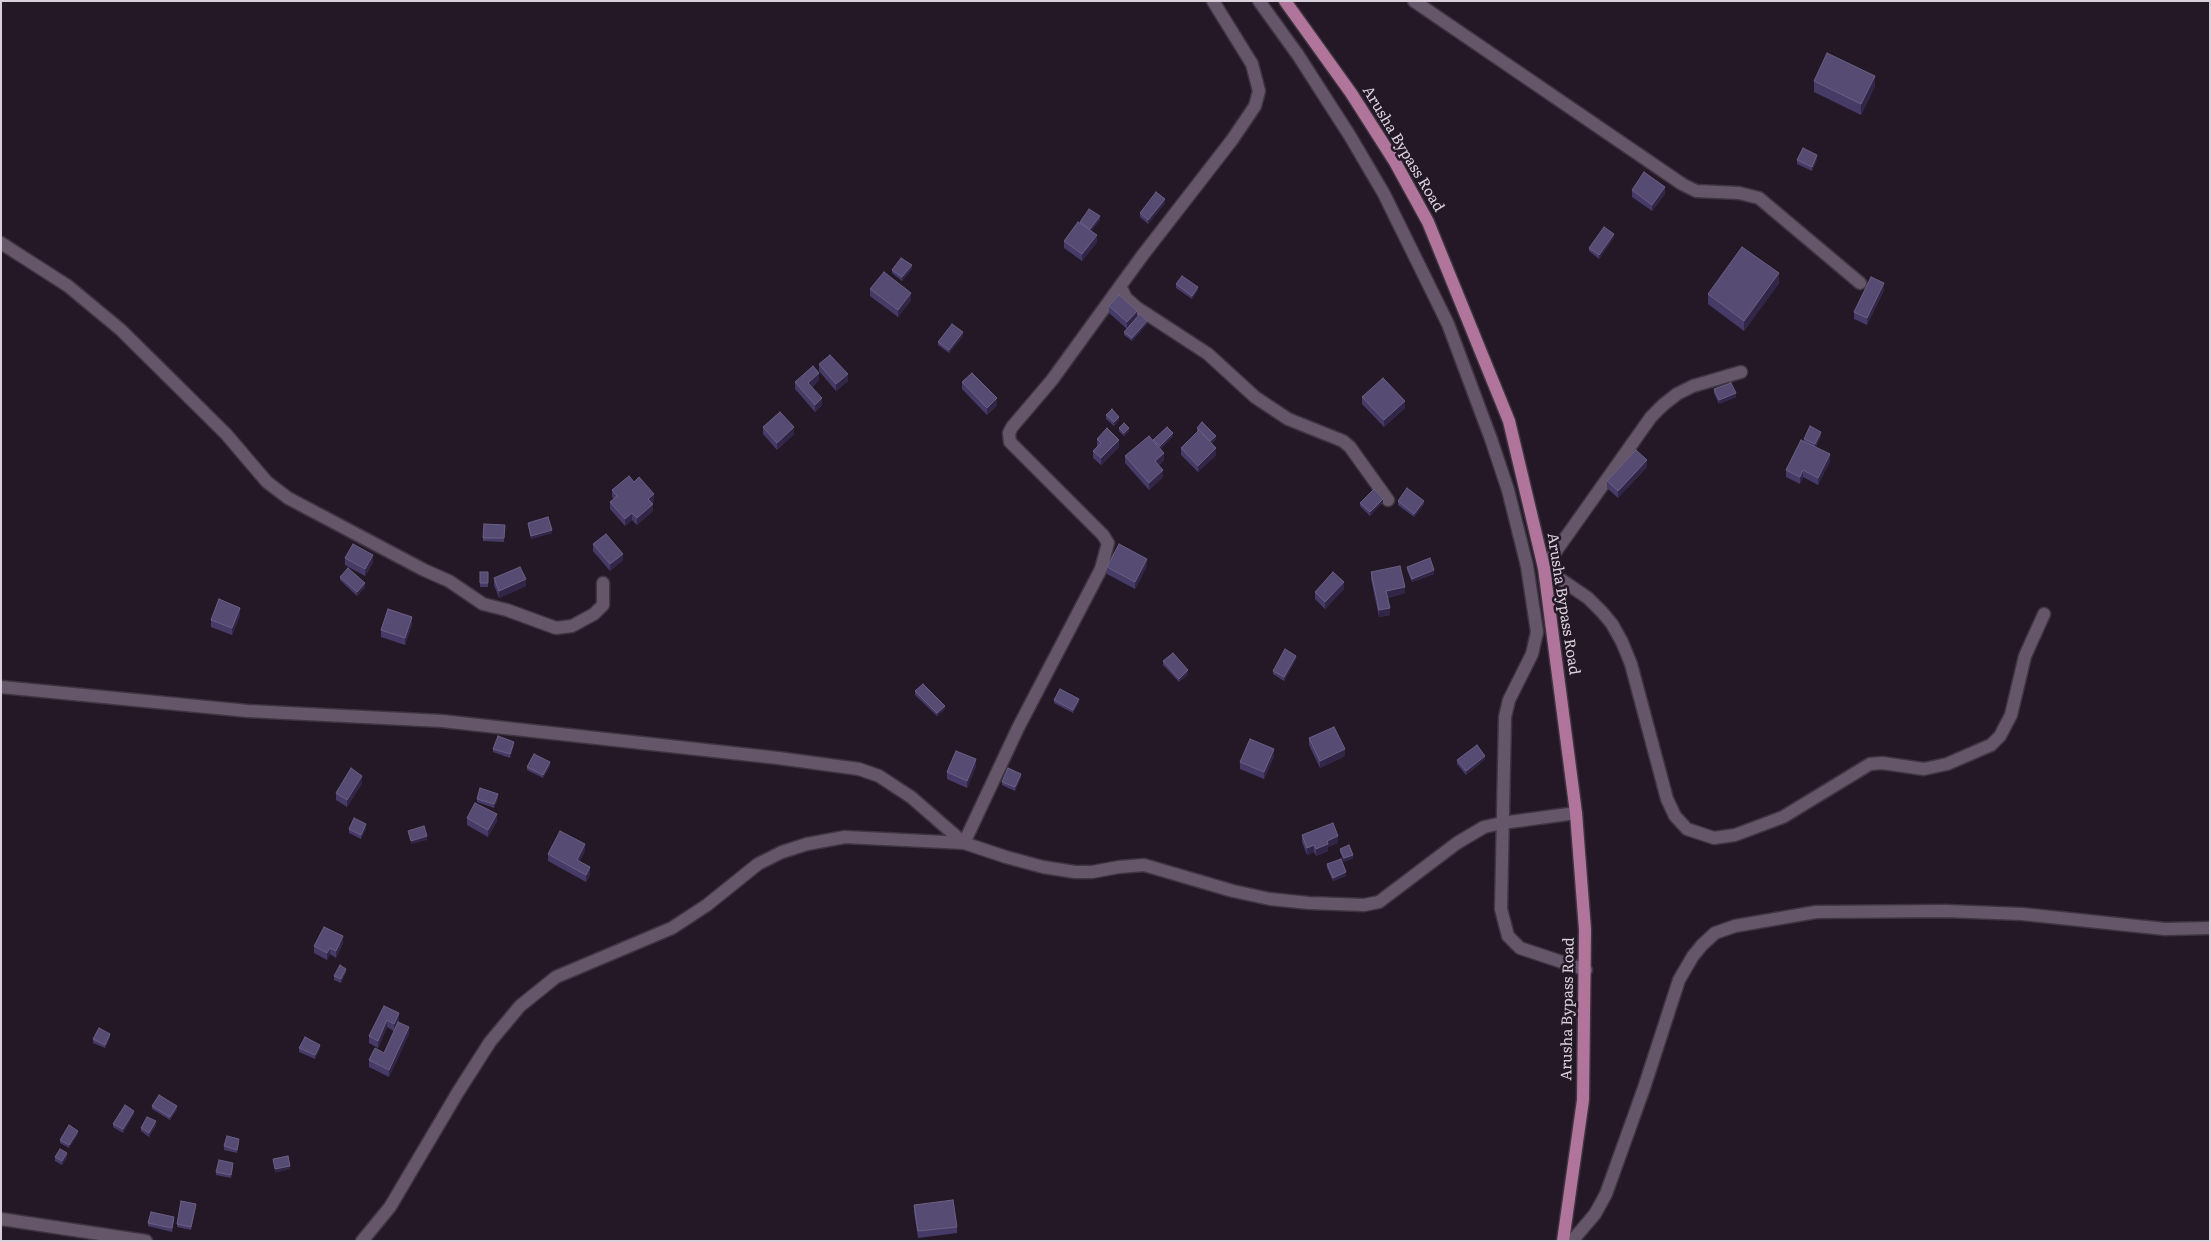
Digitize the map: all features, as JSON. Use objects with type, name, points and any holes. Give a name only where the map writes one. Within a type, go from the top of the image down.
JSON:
[{"type":"main road","name":"Arusha Bypass Road","points":[[1285,1],[1350,93],[1395,162],[1428,222],[1509,421],[1544,568],[1576,813],[1585,930],[1583,1100],[1563,1241]]},
{"type":"street","points":[[964,843],[1018,728],[1102,569],[1108,543],[1103,534],[1010,442],[1009,433],[1052,380],[1120,286],[1232,140],[1255,106],[1258,91],[1252,64],[1212,1]]},
{"type":"street","points":[[1259,1],[1298,55],[1350,136],[1384,194],[1448,324],[1508,490],[1527,566],[1537,632],[1532,654],[1510,700],[1505,717],[1501,909],[1508,936],[1520,948],[1586,970]]},
{"type":"street","points":[[1414,1],[1682,184],[1696,190],[1739,193],[1759,198],[1860,283]]},
{"type":"street","points":[[1,242],[68,286],[121,330],[226,434],[267,482],[288,498],[406,561],[449,581],[483,604],[507,610],[556,628],[572,626],[594,614],[603,604],[603,583]]},
{"type":"street","points":[[1120,286],[1126,298],[1136,307],[1208,354],[1255,397],[1288,419],[1343,441],[1350,447],[1388,500]]},
{"type":"street","points":[[1740,372],[1693,386],[1677,394],[1663,405],[1651,417],[1544,568],[1588,598],[1612,624],[1631,664],[1660,774],[1675,816],[1687,829],[1714,838],[1735,835],[1784,816],[1870,764],[1882,763],[1924,770],[1947,764],[1991,745],[2000,736],[2011,715],[2025,656],[2044,614]]},
{"type":"street","points":[[1,687],[248,712],[442,722],[768,757],[859,769],[879,776],[911,796],[964,843]]},
{"type":"street","points":[[362,1241],[390,1207],[490,1042],[520,1006],[556,978],[672,928],[707,905],[758,864],[782,852],[845,837],[964,843],[1043,867],[1075,872],[1144,866],[1233,891],[1270,899],[1364,904],[1379,902],[1457,843],[1484,827],[1576,813]]},
{"type":"street","points":[[1572,1241],[1595,1214],[1606,1194],[1644,1088],[1657,1043],[1679,980],[1702,944],[1715,933],[1735,926],[1816,912],[1945,911],[2022,914],[2165,928],[2210,928]]},
{"type":"street","points":[[1,1219],[146,1241]]},
{"type":"building","points":[[1827,53],[1875,76],[1861,104],[1814,81]]},
{"type":"building","points":[[1803,148],[1817,155],[1812,167],[1797,160]]},
{"type":"building","points":[[1644,172],[1665,187],[1652,205],[1632,190]]},
{"type":"building","points":[[1156,192],[1165,199],[1148,220],[1140,213]]},
{"type":"building","points":[[1089,209],[1100,216],[1090,229],[1080,222]]},
{"type":"building","points":[[1078,222],[1097,235],[1082,254],[1064,241]]},
{"type":"building","points":[[1604,227],[1614,234],[1599,255],[1589,248]]},
{"type":"building","points":[[1742,247],[1779,273],[1744,321],[1708,294]]},
{"type":"building","points":[[901,258],[912,265],[902,277],[892,270]]},
{"type":"building","points":[[884,272],[911,293],[898,310],[870,289]]},
{"type":"building","points":[[1182,276],[1198,287],[1192,296],[1176,284]]},
{"type":"building","points":[[1871,277],[1884,283],[1867,318],[1854,312]]},
{"type":"building","points":[[1119,295],[1137,311],[1127,322],[1109,306]]},
{"type":"building","points":[[1140,314],[1147,321],[1132,338],[1124,332]]},
{"type":"building","points":[[952,324],[963,332],[949,350],[938,342]]},
{"type":"building","points":[[830,355],[848,374],[836,384],[819,364]]},
{"type":"building","points":[[813,366],[819,373],[808,383],[822,398],[815,405],[795,382]]},
{"type":"building","points":[[972,373],[997,398],[987,408],[962,382]]},
{"type":"building","points":[[1383,378],[1405,401],[1384,420],[1362,397]]},
{"type":"building","points":[[1731,383],[1736,393],[1719,400],[1714,389]]},
{"type":"building","points":[[1112,409],[1119,417],[1114,422],[1106,415]]},
{"type":"building","points":[[780,412],[794,427],[777,443],[763,427]]},
{"type":"building","points":[[1202,422],[1216,436],[1210,441],[1197,428]]},
{"type":"building","points":[[1124,423],[1129,428],[1124,433],[1119,428]]},
{"type":"building","points":[[1810,426],[1821,432],[1815,444],[1804,439]]},
{"type":"building","points":[[1167,427],[1173,433],[1160,446],[1153,440]]},
{"type":"building","points":[[1107,428],[1119,440],[1101,458],[1093,451],[1101,443],[1097,439]]},
{"type":"building","points":[[1199,430],[1216,448],[1198,466],[1181,448]]},
{"type":"building","points":[[1149,436],[1164,453],[1155,461],[1163,470],[1149,483],[1125,456]]},
{"type":"building","points":[[1801,440],[1830,454],[1818,478],[1803,470],[1800,477],[1786,470]]},
{"type":"building","points":[[1636,450],[1647,460],[1618,491],[1607,481]]},
{"type":"building","points":[[629,476],[634,482],[639,477],[654,494],[648,499],[653,504],[637,518],[632,513],[625,519],[610,502],[617,496],[612,490]]},
{"type":"building","points":[[1407,488],[1424,501],[1414,514],[1398,501]]},
{"type":"building","points":[[1374,489],[1383,499],[1370,512],[1360,503]]},
{"type":"building","points":[[548,517],[552,530],[531,536],[528,523]]},
{"type":"building","points":[[484,524],[505,525],[504,538],[483,538]]},
{"type":"building","points":[[606,534],[623,554],[610,564],[593,544]]},
{"type":"building","points":[[353,544],[373,555],[365,569],[345,558]]},
{"type":"building","points":[[1119,544],[1147,559],[1135,582],[1107,567]]},
{"type":"building","points":[[1430,558],[1434,570],[1412,579],[1407,567]]},
{"type":"building","points":[[1400,566],[1405,587],[1386,591],[1390,608],[1379,610],[1371,572]]},
{"type":"building","points":[[520,567],[526,579],[499,591],[494,578]]},
{"type":"building","points":[[348,568],[365,583],[357,592],[340,577]]},
{"type":"building","points":[[480,572],[488,572],[488,583],[480,583]]},
{"type":"building","points":[[1333,572],[1344,582],[1325,602],[1315,592]]},
{"type":"building","points":[[219,599],[240,608],[232,628],[211,620]]},
{"type":"building","points":[[388,609],[412,617],[405,638],[381,630]]},
{"type":"building","points":[[1285,649],[1296,656],[1284,677],[1273,671]]},
{"type":"building","points":[[1173,653],[1188,670],[1179,679],[1163,661]]},
{"type":"building","points":[[923,684],[945,706],[937,713],[915,691]]},
{"type":"building","points":[[1060,689],[1079,699],[1073,710],[1054,700]]},
{"type":"building","points":[[1334,727],[1345,749],[1320,761],[1309,738]]},
{"type":"building","points":[[498,736],[514,742],[510,754],[493,749]]},
{"type":"building","points":[[1250,739],[1274,749],[1264,772],[1240,762]]},
{"type":"building","points":[[1477,745],[1485,756],[1466,771],[1457,760]]},
{"type":"building","points":[[956,751],[976,759],[967,781],[947,772]]},
{"type":"building","points":[[534,754],[550,762],[543,775],[527,767]]},
{"type":"building","points":[[351,768],[362,776],[347,800],[336,793]]},
{"type":"building","points":[[1008,768],[1021,774],[1015,787],[1002,782]]},
{"type":"building","points":[[480,788],[498,794],[494,804],[477,799]]},
{"type":"building","points":[[475,803],[497,814],[488,830],[467,818]]},
{"type":"building","points":[[354,818],[366,824],[361,835],[349,829]]},
{"type":"building","points":[[1333,823],[1338,836],[1327,841],[1328,844],[1316,849],[1314,845],[1307,848],[1302,835]]},
{"type":"building","points":[[424,826],[427,836],[411,841],[408,831]]},
{"type":"building","points":[[560,831],[585,844],[577,860],[590,867],[586,875],[548,854]]},
{"type":"building","points":[[1349,845],[1353,855],[1344,858],[1340,849]]},
{"type":"building","points":[[1341,859],[1346,872],[1333,878],[1327,864]]},
{"type":"building","points":[[324,927],[343,936],[336,951],[330,948],[327,953],[314,946]]},
{"type":"building","points":[[340,965],[346,969],[341,979],[334,976]]},
{"type":"building","points":[[384,1006],[399,1013],[394,1024],[387,1020],[378,1041],[369,1036]]},
{"type":"building","points":[[398,1022],[409,1027],[389,1070],[369,1060],[375,1048],[384,1053]]},
{"type":"building","points":[[99,1028],[110,1034],[105,1045],[93,1039]]},
{"type":"building","points":[[305,1037],[320,1045],[315,1055],[299,1048]]},
{"type":"building","points":[[159,1095],[177,1106],[170,1117],[152,1106]]},
{"type":"building","points":[[125,1105],[134,1111],[123,1129],[113,1124]]},
{"type":"building","points":[[147,1117],[156,1121],[149,1133],[141,1128]]},
{"type":"building","points":[[69,1125],[78,1131],[69,1145],[60,1140]]},
{"type":"building","points":[[227,1136],[239,1139],[237,1150],[224,1146]]},
{"type":"building","points":[[60,1149],[67,1153],[62,1161],[55,1157]]},
{"type":"building","points":[[288,1156],[290,1166],[275,1169],[273,1159]]},
{"type":"building","points":[[219,1160],[233,1163],[231,1175],[216,1172]]},
{"type":"building","points":[[953,1200],[957,1227],[918,1231],[914,1205]]},
{"type":"building","points":[[181,1201],[196,1204],[191,1227],[177,1224]]},
{"type":"building","points":[[151,1212],[174,1217],[172,1228],[148,1223]]}]
